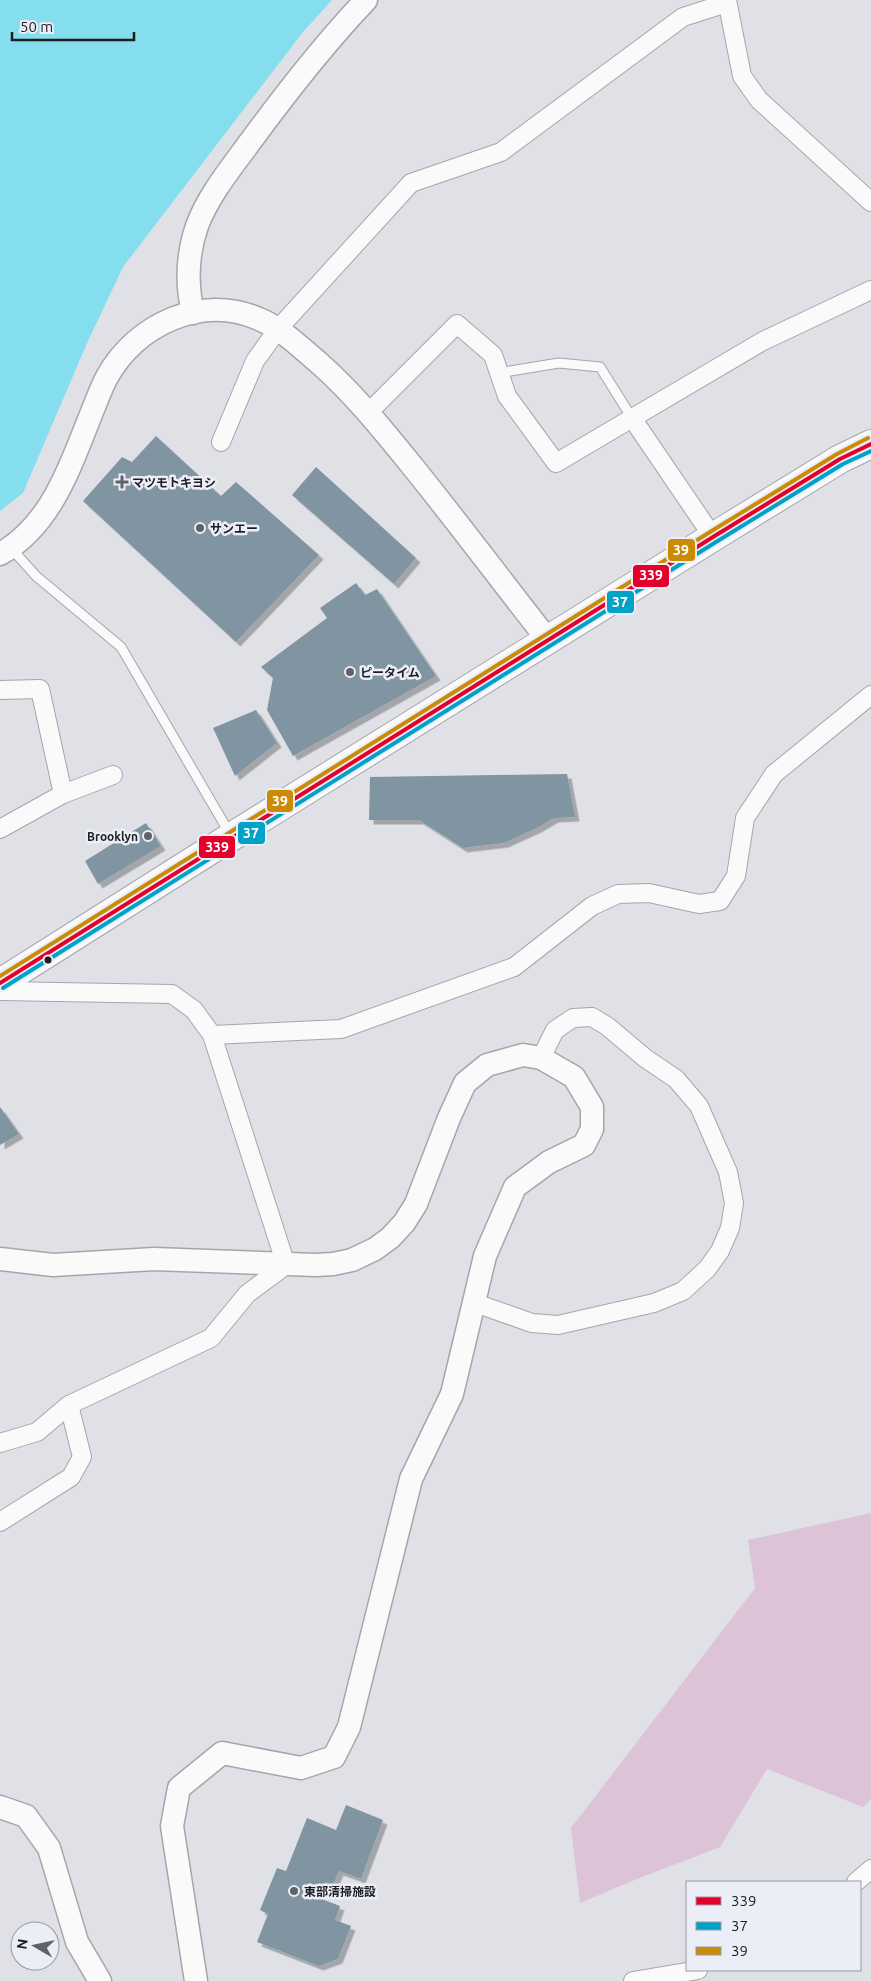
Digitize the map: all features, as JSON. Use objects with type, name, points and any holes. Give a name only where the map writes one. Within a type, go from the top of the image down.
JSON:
[{"type":"highway","points":[[0,983],[713,537],[840,459],[871,444]]},
{"type":"street","points":[[193,313],[188,290],[190,253],[197,225],[221,181],[278,104],[366,0]]},
{"type":"street","points":[[221,442],[255,361],[278,329],[411,183],[501,152],[682,17],[727,1],[742,76],[759,100],[871,202]]},
{"type":"street","points":[[368,412],[456,324],[493,355],[507,396],[556,463],[763,341],[871,290]]},
{"type":"street","points":[[5,551],[36,525],[52,502],[66,476],[106,378],[120,356],[137,339],[159,324],[174,317],[204,310],[231,311],[259,319],[278,329],[330,373],[368,412],[548,640]]},
{"type":"street","points":[[632,418],[713,537]]},
{"type":"street","points":[[0,690],[40,689],[63,794]]},
{"type":"street","points":[[212,1035],[341,1029],[514,967],[592,906],[618,894],[649,893],[699,904],[720,901],[736,876],[746,818],[774,774],[871,695]]},
{"type":"street","points":[[0,829],[63,794],[113,775]]},
{"type":"street","points":[[0,991],[172,994],[194,1010],[212,1035],[286,1265]]},
{"type":"street","points":[[475,1303],[532,1323],[558,1325],[654,1303],[682,1291],[707,1269],[720,1251],[730,1228],[734,1203],[728,1172],[699,1106],[676,1079],[645,1058],[607,1026],[592,1017],[573,1018],[555,1030],[541,1058]]},
{"type":"street","points":[[0,1259],[53,1265],[154,1259],[286,1265],[333,1264],[352,1260],[375,1249],[390,1238],[404,1223],[416,1204],[448,1118],[466,1082],[487,1065],[523,1055],[541,1058],[574,1077],[592,1107],[592,1129],[584,1145],[549,1162],[514,1187],[486,1256],[452,1394],[411,1479],[349,1727],[334,1757],[301,1768],[222,1753],[179,1788],[172,1826],[196,1981]]},
{"type":"street","points":[[0,1443],[37,1432],[69,1405],[211,1338],[247,1294],[286,1265]]},
{"type":"street","points":[[0,1522],[71,1477],[82,1458],[69,1405]]},
{"type":"street","points":[[0,1806],[26,1816],[49,1848],[77,1942],[100,1981]]},
{"type":"street","points":[[857,1881],[871,1869]]},
{"type":"street","points":[[633,1981],[692,1971]]},
{"type":"lane","points":[[498,373],[559,363],[600,367],[632,418]]},
{"type":"lane","points":[[5,551],[121,647],[231,837]]},
{"type":"shaded area","points":[[871,1513],[871,1799],[863,1807],[767,1769],[720,1847],[580,1903],[571,1828],[755,1588],[748,1540]]},
{"type":"water","points":[[0,0],[332,0],[303,32],[123,267],[88,341],[23,493],[0,511]]},
{"type":"building","name":"サンエー","points":[[156,436],[221,496],[236,482],[319,555],[236,642],[83,501],[122,457],[132,462]]},
{"type":"building","points":[[316,467],[416,558],[394,584],[292,495]]},
{"type":"building","name":"ピータイム","points":[[356,583],[365,595],[377,589],[436,676],[293,756],[267,710],[273,678],[261,667],[327,618],[320,608]]},
{"type":"building","points":[[256,710],[277,743],[235,776],[213,728]]},
{"type":"building","points":[[567,774],[575,817],[554,818],[504,843],[463,848],[419,820],[369,820],[370,777]]},
{"type":"building","points":[[146,823],[161,846],[98,884],[85,861]]},
{"type":"building","points":[[0,1107],[19,1134],[0,1145]]},
{"type":"building","name":"東部清掃施設","points":[[346,1805],[383,1820],[361,1879],[339,1871],[333,1885],[325,1882],[319,1898],[340,1906],[335,1920],[351,1926],[338,1959],[319,1966],[257,1942],[268,1914],[260,1910],[277,1868],[286,1871],[307,1818],[336,1830]]},
{"type":"transit line","name":"39","points":[[0,976],[710,532],[837,454],[868,438]]},
{"type":"transit line","name":"339","points":[[0,983],[713,537],[840,459],[871,444]]},
{"type":"transit line","name":"37","points":[[3,988],[716,542],[843,464],[871,451]]},
{"type":"place","name":"マツモトキヨシ","points":[[122,482]]},
{"type":"place","name":"サンエー","points":[[200,528]]},
{"type":"place","name":"ピータイム","points":[[350,672]]},
{"type":"place","name":"Brooklyn","points":[[148,836]]},
{"type":"place","name":"東部清掃施設","points":[[294,1891]]}]
